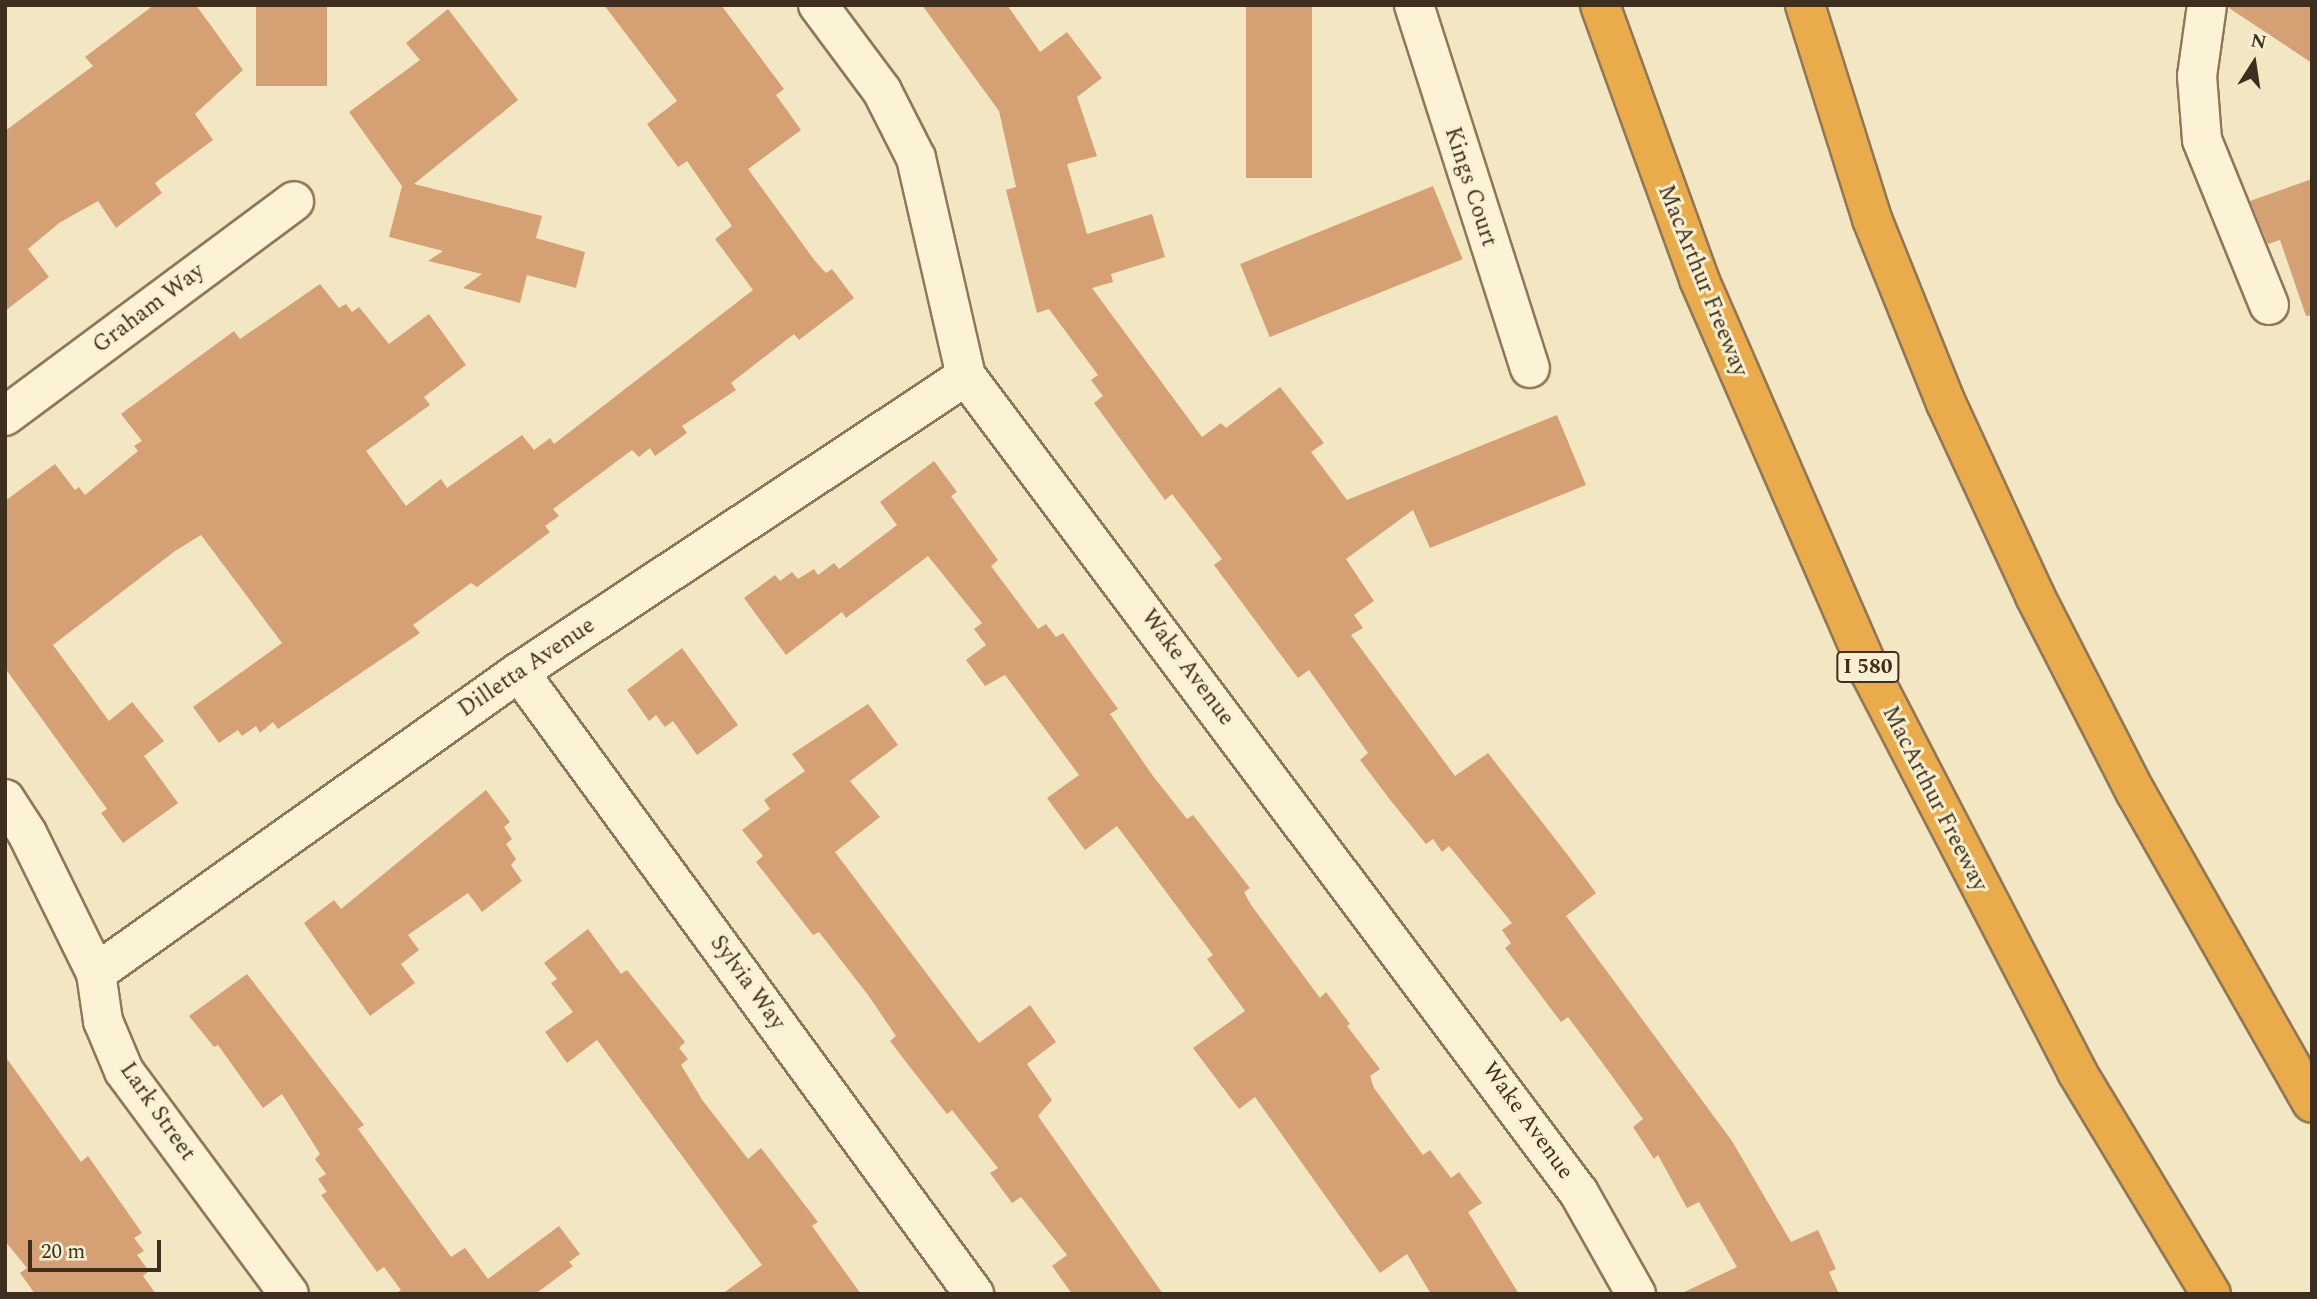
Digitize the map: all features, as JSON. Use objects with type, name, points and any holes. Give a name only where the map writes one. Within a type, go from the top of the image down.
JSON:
[{"type":"highway","name":"MacArthur Freeway","points":[[1600,5],[1699,279],[1870,672],[2077,1072],[2211,1294]]},
{"type":"highway","points":[[1805,5],[1872,219],[1952,415],[2035,596],[2136,793],[2312,1103]]},
{"type":"street","name":"Wake Avenue","points":[[818,5],[882,91],[916,158],[966,376],[1476,1051],[1579,1193],[1636,1294]]},
{"type":"street","name":"Kings Court","points":[[1414,5],[1455,145],[1530,368]]},
{"type":"street","points":[[2207,5],[2197,76],[2202,140],[2269,305]]},
{"type":"street","name":"Graham Way","points":[[5,416],[294,201]]},
{"type":"street","name":"Dilletta Avenue","points":[[96,973],[519,672],[966,376]]},
{"type":"street","name":"Sylvia Way","points":[[519,672],[974,1294]]},
{"type":"street","name":"Lark Street","points":[[5,799],[27,832],[96,973],[103,1021],[124,1071],[289,1294]]},
{"type":"building","points":[[154,5],[196,5],[243,70],[195,114],[213,140],[155,183],[162,193],[116,228],[98,201],[59,223],[28,249],[49,277],[5,311],[5,131],[93,66],[85,57]]},
{"type":"building","points":[[256,5],[327,5],[327,86],[256,86]]},
{"type":"building","points":[[604,5],[721,5],[784,89],[776,95],[801,130],[748,169],[815,261],[826,273],[832,269],[854,298],[799,340],[794,334],[731,383],[736,390],[682,426],[687,433],[655,456],[650,448],[639,457],[632,450],[553,509],[559,516],[545,526],[550,532],[477,587],[471,583],[413,625],[420,633],[278,729],[273,722],[260,733],[256,726],[242,736],[238,730],[219,743],[193,707],[282,643],[201,535],[175,551],[53,645],[109,721],[132,702],[164,741],[144,756],[178,803],[123,843],[101,813],[107,809],[5,668],[5,501],[55,464],[75,490],[79,487],[85,495],[138,451],[134,446],[142,441],[121,414],[234,331],[240,339],[320,284],[339,308],[346,304],[352,312],[359,307],[389,344],[429,314],[466,365],[424,397],[430,405],[366,451],[406,506],[441,479],[447,488],[522,435],[534,450],[550,438],[554,444],[753,290],[715,239],[732,226],[687,161],[678,167],[647,124],[677,101]]},
{"type":"building","points":[[922,5],[1007,5],[1040,52],[1067,32],[1102,78],[1077,97],[1097,156],[1067,164],[1087,234],[1152,214],[1165,257],[1111,274],[1113,282],[1092,288],[1202,437],[1221,423],[1226,428],[1280,387],[1324,443],[1311,452],[1347,500],[1557,415],[1586,485],[1430,548],[1413,510],[1346,559],[1374,601],[1354,615],[1363,628],[1351,635],[1455,776],[1488,753],[1596,893],[1566,916],[1732,1141],[1791,1242],[1818,1230],[1836,1269],[1829,1272],[1839,1294],[1680,1294],[1737,1267],[1699,1202],[1687,1208],[1658,1155],[1654,1159],[1633,1127],[1643,1119],[1601,1061],[1568,1017],[1561,1022],[1505,948],[1511,943],[1502,930],[1512,923],[1449,846],[1442,852],[1433,839],[1426,844],[1391,801],[1360,760],[1368,753],[1309,670],[1298,678],[1214,565],[1222,559],[1172,494],[1165,500],[1094,403],[1103,396],[1091,380],[1098,375],[1049,309],[1037,313],[1006,190],[1016,187],[999,111]]},
{"type":"building","points":[[1246,5],[1312,5],[1312,178],[1246,178]]},
{"type":"building","points":[[2228,5],[2312,5],[2312,63],[2229,8]]},
{"type":"building","points":[[448,9],[518,100],[414,184],[542,216],[536,238],[585,252],[576,288],[527,275],[520,303],[463,288],[482,274],[428,261],[443,251],[389,237],[402,186],[349,112],[420,60],[406,43]]},
{"type":"building","points":[[2312,179],[2312,315],[2306,316],[2280,240],[2268,244],[2250,201]]},
{"type":"building","points":[[1433,186],[1463,259],[1270,337],[1240,264]]},
{"type":"building","points":[[934,461],[957,492],[951,496],[998,560],[991,566],[1038,629],[1046,624],[1056,637],[1063,633],[1118,709],[1110,714],[1153,776],[1187,819],[1193,815],[1250,888],[1244,892],[1251,905],[1320,998],[1326,992],[1350,1024],[1347,1026],[1380,1069],[1370,1076],[1374,1088],[1423,1155],[1430,1150],[1451,1178],[1459,1172],[1482,1203],[1468,1212],[1519,1294],[1431,1294],[1407,1254],[1380,1273],[1255,1097],[1239,1109],[1193,1048],[1245,1011],[1207,959],[1213,955],[1117,826],[1085,850],[1047,798],[1079,775],[1005,675],[985,686],[966,660],[986,645],[974,629],[982,623],[928,556],[846,618],[842,612],[786,655],[744,598],[775,575],[780,581],[792,572],[798,579],[814,569],[818,575],[834,563],[839,569],[897,525],[880,502]]},
{"type":"building","points":[[682,648],[738,725],[697,755],[673,721],[665,727],[656,715],[649,721],[627,690]]},
{"type":"building","points":[[868,704],[898,745],[850,781],[880,817],[835,852],[979,1043],[1030,1005],[1056,1042],[1027,1064],[1052,1100],[1038,1116],[1163,1294],[1072,1294],[1052,1266],[1067,1255],[1021,1197],[1012,1203],[990,1173],[998,1168],[952,1110],[947,1114],[890,1041],[896,1036],[868,995],[819,932],[813,935],[756,862],[763,856],[742,830],[770,809],[764,800],[805,771],[792,754]]},
{"type":"building","points":[[486,790],[510,822],[504,827],[512,839],[506,844],[516,859],[511,865],[522,881],[482,912],[468,893],[408,935],[419,950],[401,964],[415,983],[370,1016],[304,923],[334,900],[341,909]]},
{"type":"building","points":[[588,929],[621,974],[627,970],[685,1042],[679,1048],[688,1059],[681,1065],[703,1101],[748,1159],[761,1148],[818,1222],[812,1226],[861,1294],[722,1294],[762,1265],[597,1040],[567,1063],[545,1032],[573,1012],[551,983],[557,979],[544,963]]},
{"type":"building","points":[[247,974],[364,1125],[358,1129],[451,1257],[465,1248],[488,1279],[559,1226],[580,1254],[569,1262],[573,1266],[535,1294],[395,1294],[401,1290],[384,1267],[377,1272],[321,1195],[327,1192],[318,1179],[326,1174],[315,1159],[320,1154],[282,1094],[263,1108],[218,1045],[214,1047],[189,1016]]},
{"type":"building","points":[[5,1056],[81,1162],[88,1156],[142,1233],[134,1238],[144,1251],[137,1255],[149,1271],[143,1276],[156,1294],[35,1294],[20,1273],[27,1268],[5,1241]]}]
